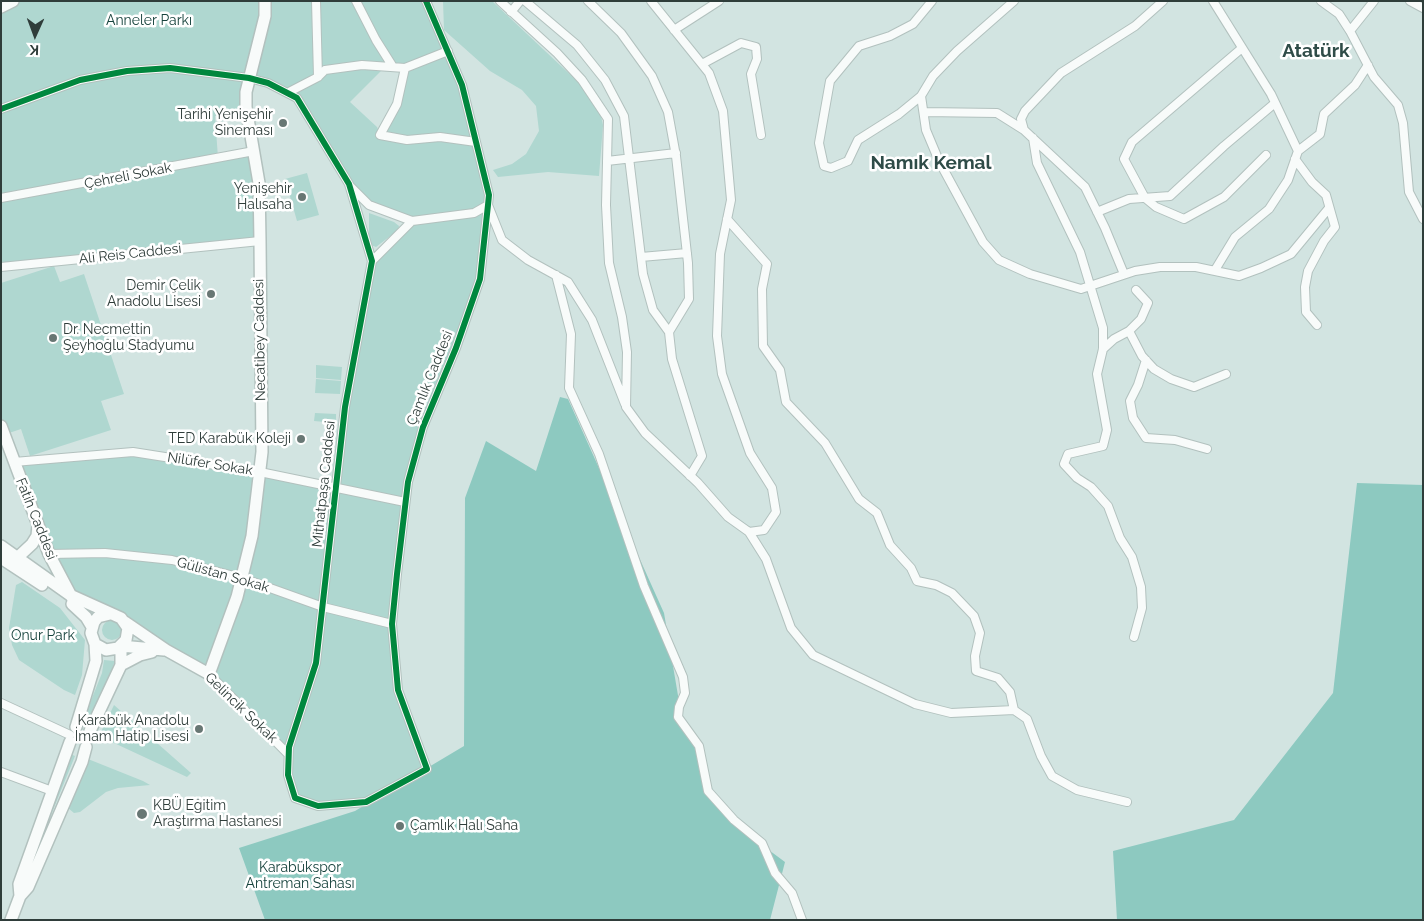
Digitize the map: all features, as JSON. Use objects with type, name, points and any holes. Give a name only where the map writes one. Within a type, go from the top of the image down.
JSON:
[{"type":"street","points":[[1,7],[13,1]]},
{"type":"street","name":"Necatibey Caddesi","points":[[209,674],[226,630],[242,578],[252,536],[262,452],[259,183],[246,107],[249,78],[265,16],[265,1]]},
{"type":"street","points":[[316,1],[318,77]]},
{"type":"street","points":[[356,1],[376,40],[393,67]]},
{"type":"street","name":"Çamlık Caddesi","points":[[426,1],[462,85],[489,195],[480,279],[456,348],[423,427],[405,502],[392,624],[398,690],[427,769]]},
{"type":"street","points":[[500,1],[557,53],[582,80],[608,119],[609,263],[622,317],[627,352],[626,407]]},
{"type":"street","points":[[511,12],[520,1]]},
{"type":"street","points":[[525,1],[576,44],[605,80],[624,116],[642,257],[653,310],[669,332],[672,359],[702,456],[690,476]]},
{"type":"street","points":[[588,1],[621,33],[652,76],[668,112],[676,153],[687,253],[689,299],[669,332]]},
{"type":"street","points":[[651,1],[709,72],[723,111],[731,200],[720,254],[718,336],[722,374],[750,453],[772,488],[776,512],[764,530],[749,532]]},
{"type":"street","points":[[674,30],[719,1]]},
{"type":"street","points":[[932,1],[913,24],[890,36],[859,46],[830,81],[819,143],[824,166],[831,168],[848,161],[858,140],[899,114],[921,96],[933,76],[957,50],[1014,1]]},
{"type":"street","points":[[1024,130],[1021,119],[1025,111],[1061,73],[1135,26],[1163,1]]},
{"type":"street","points":[[1213,1],[1275,103],[1298,151]]},
{"type":"street","points":[[1321,1],[1338,14],[1350,31],[1374,77],[1398,105],[1403,123],[1409,192],[1423,220]]},
{"type":"street","points":[[1350,31],[1374,1]]},
{"type":"street","points":[[1410,1],[1423,8]]},
{"type":"street","points":[[702,64],[741,43],[756,47],[757,59],[751,74],[761,135]]},
{"type":"street","points":[[1242,48],[1132,142],[1124,159],[1144,198],[1156,207],[1184,219],[1224,197],[1266,155]]},
{"type":"street","points":[[289,92],[318,77],[325,70],[362,65],[405,68],[448,51]]},
{"type":"street","points":[[1215,270],[1235,238],[1269,209],[1288,180],[1298,151],[1320,134],[1324,114],[1355,86],[1368,65]]},
{"type":"street","name":"Mithatpaşa Caddesi","points":[[1,109],[80,80],[127,71],[170,68],[249,78],[268,83],[289,92],[297,98],[349,184],[372,261],[345,407],[316,663],[289,747],[288,775],[295,798],[318,806],[366,802],[427,769]]},
{"type":"street","points":[[405,68],[397,104],[380,135],[407,140],[440,137],[476,142]]},
{"type":"street","points":[[921,96],[926,130],[939,160],[983,242],[999,260],[1030,274],[1081,289],[1124,274],[1160,267],[1196,267],[1239,276],[1291,254],[1329,208]]},
{"type":"street","points":[[1097,212],[1129,199],[1170,196],[1224,146],[1275,103]]},
{"type":"street","points":[[924,112],[996,114],[1010,124],[1024,130],[1085,186],[1124,274]]},
{"type":"street","points":[[1033,138],[1037,163],[1080,252],[1102,328],[1103,349],[1097,374],[1107,430],[1103,446],[1068,454],[1064,464],[1077,478],[1091,487],[1108,506],[1120,538],[1132,557],[1141,587],[1142,608],[1134,637]]},
{"type":"street","name":"Çehreli Sokak","points":[[1,198],[254,151]]},
{"type":"street","points":[[607,161],[676,153]]},
{"type":"street","points":[[1295,159],[1312,182],[1326,196],[1334,227],[1308,271],[1306,312],[1318,325]]},
{"type":"street","points":[[349,184],[369,205],[412,221],[474,213],[488,205],[502,240],[528,260],[568,282],[592,320],[626,407],[645,433],[690,476],[728,517],[749,532],[766,559],[792,628],[813,655],[915,704],[951,713],[1014,710],[1027,719],[1041,756],[1052,776],[1078,790],[1127,802]]},
{"type":"street","points":[[727,219],[767,264],[762,288],[763,346],[780,370],[786,402],[824,444],[859,500],[876,513],[890,545],[910,568],[917,581],[936,585],[952,593],[974,616],[980,633],[975,656],[976,671],[998,678],[1010,692],[1014,710]]},
{"type":"street","points":[[372,261],[412,221]]},
{"type":"street","name":"Ali Reis Caddesi","points":[[1,267],[260,241]]},
{"type":"street","points":[[642,257],[687,253]]},
{"type":"street","points":[[556,275],[571,334],[569,388],[598,454],[644,586],[683,677],[685,693],[678,706],[678,716],[699,746],[708,791],[734,820],[762,843],[775,873],[792,894],[802,920]]},
{"type":"street","points":[[1103,349],[1114,339],[1129,331],[1141,319],[1148,303],[1136,290]]},
{"type":"street","points":[[1129,331],[1134,344],[1146,360],[1154,369],[1170,379],[1194,386],[1226,374]]},
{"type":"street","points":[[1146,360],[1138,385],[1130,401],[1133,418],[1146,438],[1175,440],[1207,449]]},
{"type":"street","name":"Fatih Caddesi","points":[[1,426],[49,554],[78,609]]},
{"type":"street","name":"Nilüfer Sokak","points":[[14,462],[133,452],[260,472],[405,502]]},
{"type":"street","points":[[17,558],[32,544],[38,525]]},
{"type":"street","points":[[1,546],[70,595],[121,618],[125,622],[128,634],[121,646],[121,665],[90,731],[92,740],[86,748],[82,762],[28,888],[20,896],[11,920]]},
{"type":"street","name":"Gülistan Sokak","points":[[49,554],[105,553],[172,560],[242,578],[323,606],[392,624]]},
{"type":"street","points":[[1,558],[78,609],[92,627]]},
{"type":"street","points":[[110,614],[98,617],[92,627],[92,639],[96,644],[106,650],[112,650],[121,646],[166,650]]},
{"type":"street","name":"Gelincik Sokak","points":[[125,622],[166,650],[209,674],[288,754]]},
{"type":"street","points":[[20,896],[19,884],[96,661],[96,644]]},
{"type":"street","points":[[121,665],[140,655],[166,650]]},
{"type":"street","points":[[1,704],[72,734]]},
{"type":"street","points":[[72,734],[82,726],[90,731]]},
{"type":"street","points":[[72,734],[75,747],[86,748]]},
{"type":"street","points":[[1,772],[52,791]]},
{"type":"green space","name":"Anneler Parkı","points":[[1,1],[426,1],[462,85],[489,195],[480,279],[423,427],[408,482],[392,624],[398,690],[427,769],[366,802],[318,806],[295,798],[288,754],[209,674],[70,595],[14,462],[133,452],[336,487],[372,261],[412,221],[369,205],[349,184],[297,98],[249,78],[246,107],[215,116],[218,158],[254,151],[260,241],[1,267]],"holes":[[[405,68],[397,104],[380,134],[377,127],[350,102],[383,69]]]},
{"type":"green space","points":[[443,1],[492,1],[578,82],[600,112],[603,125],[599,176],[548,172],[498,177],[493,170],[512,164],[526,154],[539,131],[536,106],[522,90],[490,71],[444,30]]},
{"type":"green space","name":"Yenişehir Halısaha","points":[[307,173],[319,215],[297,221],[285,179]]},
{"type":"green space","points":[[369,213],[394,222],[399,226],[398,230],[376,247],[371,245],[369,236]]},
{"type":"green space","name":"Dr. Necmettin Şeyhoğlu Stadyumu","points":[[54,266],[60,282],[84,274],[124,394],[101,401],[111,430],[30,456],[21,429],[6,434],[1,420],[1,283]]},
{"type":"green space","points":[[316,365],[342,367],[341,380],[316,378]]},
{"type":"green space","points":[[316,379],[341,381],[340,394],[315,393]]},
{"type":"green space","name":"Karabükspor Antreman Sahası","points":[[560,397],[568,399],[664,613],[683,725],[701,756],[712,788],[731,822],[785,862],[770,920],[265,920],[239,848],[355,811],[464,746],[465,498],[486,441],[536,471]]},
{"type":"green space","points":[[315,413],[336,414],[336,423],[314,421]]},
{"type":"green space","points":[[1357,483],[1423,485],[1423,920],[1117,920],[1113,851],[1234,820],[1333,693]]},
{"type":"green space","name":"Onur Park","points":[[22,582],[60,608],[85,640],[82,675],[75,695],[64,690],[19,660],[12,645],[9,628],[16,585]]},
{"type":"green space","points":[[112,620],[119,623],[122,630],[119,637],[112,640],[105,637],[102,630],[105,623]]},
{"type":"green space","points":[[104,660],[115,661],[89,725],[82,723],[102,673]]},
{"type":"green space","points":[[114,705],[191,773],[187,777],[99,736]]},
{"type":"green space","points":[[70,754],[75,756],[34,857]]},
{"type":"green space","points":[[88,759],[150,785],[118,788],[106,792],[80,812],[74,813],[68,808]]},
{"type":"cycle path","points":[[1,109],[80,80],[127,71],[170,68],[249,78],[268,83],[297,98],[349,184],[372,261],[345,407],[316,663],[289,747],[288,775],[295,798],[318,806],[366,802],[427,769],[398,690],[392,624],[397,574],[408,482],[423,427],[456,348],[480,279],[489,195],[462,85],[426,1]]},
{"type":"place","name":"Tarihi Yenişehir Sineması","points":[[283,123]]},
{"type":"place","name":"Yenişehir Halısaha","points":[[302,197]]},
{"type":"place","name":"Demir Çelik Anadolu Lisesi","points":[[211,294]]},
{"type":"place","name":"Dr. Necmettin Şeyhoğlu Stadyumu","points":[[53,338]]},
{"type":"place","name":"TED Karabük Koleji","points":[[301,439]]},
{"type":"place","name":"Karabük Anadolu İmam Hatip Lisesi","points":[[199,729]]},
{"type":"place","name":"KBÜ Eğitim Araştırma Hastanesi","points":[[142,814]]},
{"type":"place","name":"Çamlık Halı Saha","points":[[400,826]]},
{"type":"district","name":"Atatürk","points":[[1316,51]]},
{"type":"district","name":"Namık Kemal","points":[[931,163]]}]
